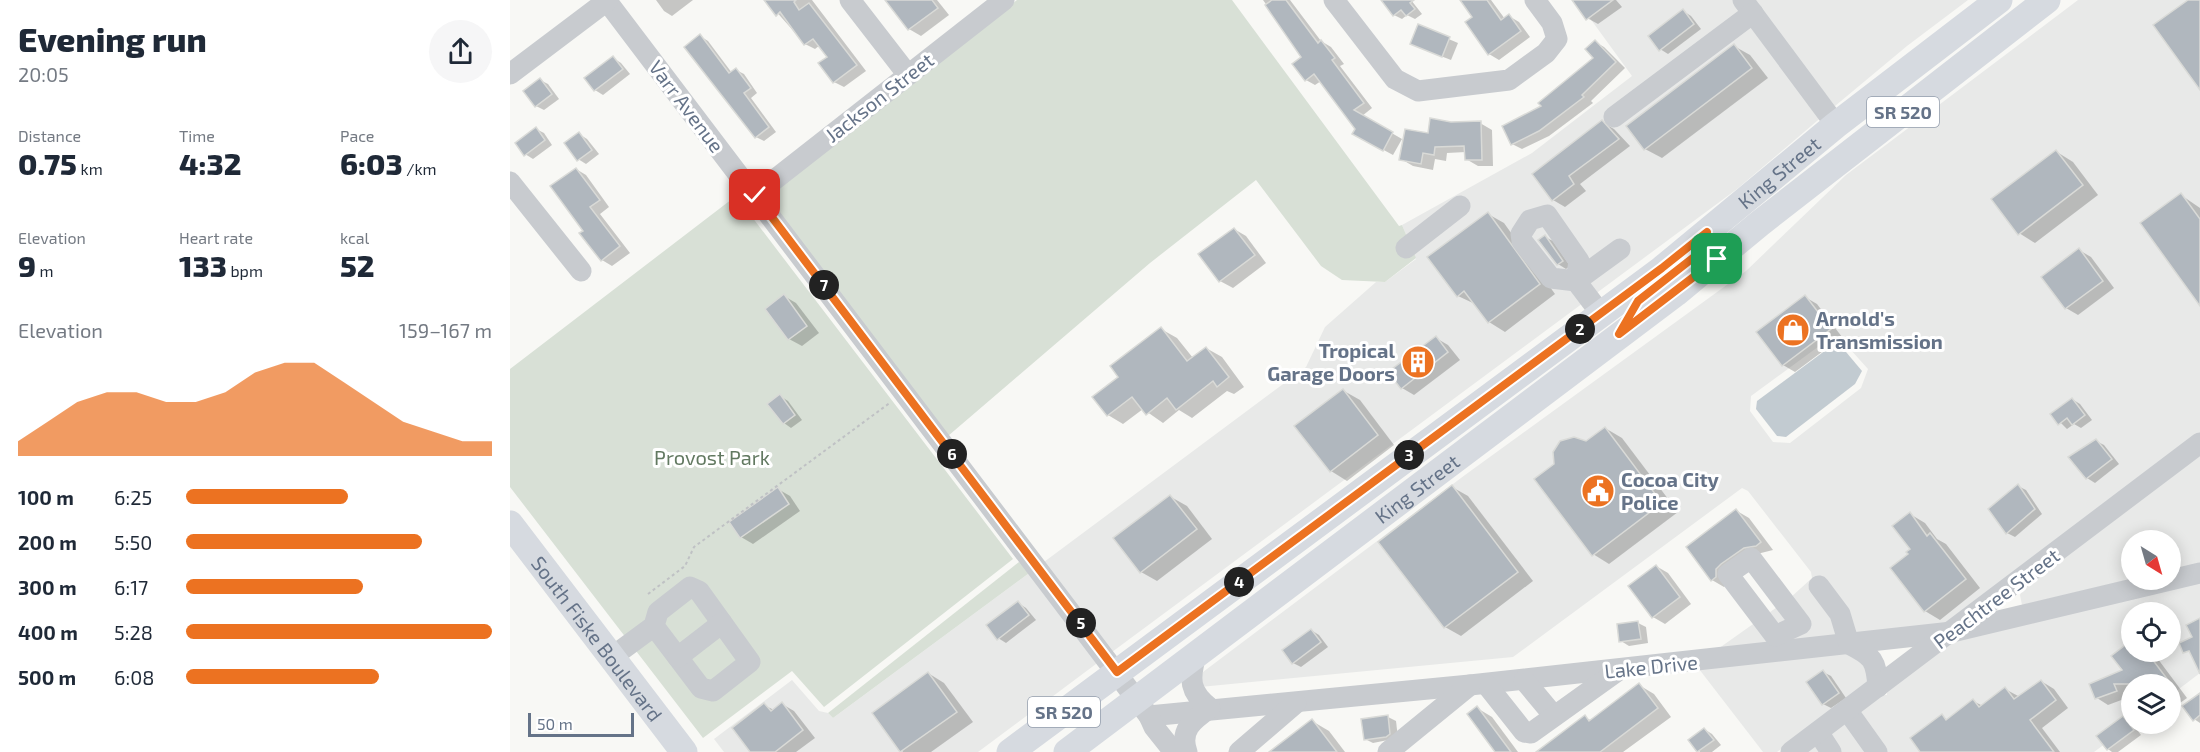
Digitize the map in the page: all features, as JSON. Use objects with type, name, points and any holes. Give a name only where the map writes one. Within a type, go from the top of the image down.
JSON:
[{"type":"main road","name":"King Street","points":[[1010,752],[1601,314],[1707,232],[1836,125],[2000,0]]},
{"type":"main road","name":"King Street","points":[[1067,752],[1143,708],[1196,655],[1676,293],[1759,224],[2046,0]]},
{"type":"main road","points":[[1759,224],[1765,208],[1830,150],[1836,140],[1836,125]]},
{"type":"main road","points":[[1619,334],[1638,301],[1703,250],[1707,232]]},
{"type":"main road","name":"South Fiske Boulevard","points":[[510,524],[684,752]]},
{"type":"street","points":[[510,74],[607,0]]},
{"type":"street","name":"Varr Avenue","points":[[607,0],[1117,672]]},
{"type":"street","points":[[850,0],[908,75]]},
{"type":"street","name":"Jackson Street","points":[[755,195],[1004,0]]},
{"type":"street","points":[[1334,0],[1395,79],[1418,91],[1509,80],[1546,52],[1557,39],[1552,23],[1535,0]]},
{"type":"street","points":[[1614,117],[1748,6],[1836,125]]},
{"type":"street","points":[[510,182],[581,272]]},
{"type":"street","points":[[1406,248],[1460,207]]},
{"type":"street","points":[[1601,314],[1576,281],[1620,249]]},
{"type":"street","name":"Peachtree Street","points":[[1791,752],[2200,443]]},
{"type":"street","name":"Lake Drive","points":[[1143,708],[1210,708],[1296,703],[1620,669],[1791,640],[1849,644],[1952,632],[2200,573]]},
{"type":"street","points":[[2017,583],[2012,594],[2017,612],[2028,614]]},
{"type":"street","points":[[1819,586],[1840,614],[1849,644],[1869,654],[1876,668],[1878,687]]},
{"type":"street","points":[[612,657],[654,626],[658,612],[690,587],[699,591],[750,662],[713,691],[701,688],[654,626]]},
{"type":"street","points":[[678,657],[722,623]]},
{"type":"street","points":[[1187,752],[1183,742],[1185,731],[1194,719],[1210,708],[1196,695],[1191,685],[1190,675],[1196,655]]},
{"type":"street","points":[[1388,752],[1478,685],[1524,732],[1531,733],[1620,669]]},
{"type":"street","points":[[1117,672],[1143,708],[1154,728],[1174,752]]},
{"type":"street","points":[[1524,680],[1554,716]]},
{"type":"street","points":[[1239,752],[1296,703]]},
{"type":"street","points":[[1847,710],[1872,741],[1877,752]]},
{"type":"street","points":[[1818,732],[1831,752]]},
{"type":"path","points":[[648,594],[684,566],[694,547],[896,399]]},
{"type":"shaded area","points":[[1597,0],[1734,0],[1824,115],[1737,189],[1112,652],[1044,562],[1306,367],[1325,327],[1376,282],[1385,282],[1416,259],[1402,225],[1532,153],[1632,76],[1584,10]]},
{"type":"shaded area","points":[[1752,0],[1968,0],[1907,46],[1835,106]]},
{"type":"shaded area","points":[[2078,0],[2200,0],[2200,433],[1948,625],[1715,651],[1790,598],[1812,578],[1811,572],[1748,491],[1742,488],[1513,657],[1200,687],[1199,675],[1465,475],[1746,271],[1846,175]],"holes":[[[1841,339],[1868,369],[1861,388],[1790,443],[1773,442],[1750,411],[1751,396],[1826,341]]]},
{"type":"shaded area","points":[[1841,346],[1862,371],[1855,384],[1786,437],[1777,436],[1756,409],[1757,401],[1830,347]]},
{"type":"shaded area","points":[[2200,454],[2200,565],[2181,570],[2181,530],[2121,530],[2121,582],[2022,605],[2020,595],[2023,588]]},
{"type":"shaded area","points":[[1032,571],[1100,661],[978,752],[724,752],[714,739],[792,680],[819,711],[828,713],[833,718]]},
{"type":"shaded area","points":[[2200,581],[2200,673],[2181,687],[2181,674],[2121,674],[2121,732],[2094,752],[1804,752],[1882,695],[1887,695],[1887,691],[1955,640],[2030,622],[2035,623],[2163,590],[2181,590],[2181,586]]},
{"type":"shaded area","points":[[1848,652],[1864,660],[1870,683],[1777,752],[1763,752],[1699,669]]},
{"type":"green space","points":[[1017,0],[1232,0],[1399,226],[1402,225],[1416,258],[1385,282],[1342,280],[1321,266],[1256,180],[1150,263],[948,436],[766,197]]},
{"type":"green space","name":"Provost Park","points":[[736,196],[1013,559],[824,707],[792,671],[703,738],[510,487],[510,369]]},
{"type":"green space","points":[[1019,562],[1032,571],[833,718],[828,713]]},
{"type":"building","points":[[764,0],[796,0],[794,2],[799,10],[809,3],[857,65],[833,83],[818,63],[827,57],[813,39],[804,45],[780,12],[776,16]]},
{"type":"building","points":[[885,0],[932,0],[938,8],[908,30]]},
{"type":"building","points":[[1272,0],[1286,0],[1318,43],[1321,40],[1335,58],[1332,60],[1364,103],[1354,110],[1393,132],[1383,151],[1352,134],[1355,129],[1314,74],[1305,81],[1292,64],[1301,57],[1265,5]]},
{"type":"building","points":[[1381,0],[1414,0],[1410,3],[1415,9],[1406,16],[1401,10],[1393,16]]},
{"type":"building","points":[[1460,0],[1487,0],[1501,20],[1509,14],[1521,31],[1488,55],[1465,22],[1472,17]]},
{"type":"building","points":[[1572,0],[1613,0],[1586,20]]},
{"type":"building","points":[[2188,0],[2200,0],[2200,90],[2153,25]]},
{"type":"building","points":[[1683,9],[1694,24],[1659,51],[1648,36]]},
{"type":"building","points":[[1418,24],[1450,37],[1442,57],[1410,44]]},
{"type":"building","points":[[700,34],[729,73],[736,68],[751,88],[744,93],[769,127],[755,138],[684,47]]},
{"type":"building","points":[[1595,40],[1616,62],[1582,95],[1584,97],[1539,131],[1511,145],[1502,126],[1541,106],[1538,103],[1593,58],[1585,49]]},
{"type":"building","points":[[1734,44],[1752,68],[1644,150],[1626,126]]},
{"type":"building","points":[[613,56],[623,69],[594,91],[584,78]]},
{"type":"building","points":[[540,78],[552,94],[535,107],[523,91]]},
{"type":"building","points":[[1430,118],[1451,122],[1481,121],[1482,160],[1465,160],[1464,146],[1435,147],[1434,155],[1423,153],[1421,164],[1399,160],[1405,129],[1428,133]]},
{"type":"building","points":[[1602,120],[1619,139],[1569,176],[1574,184],[1552,201],[1532,174]]},
{"type":"building","points":[[536,127],[545,140],[524,156],[515,143]]},
{"type":"building","points":[[579,132],[592,150],[577,161],[564,143]]},
{"type":"building","points":[[2056,150],[2083,185],[2018,235],[1991,199]]},
{"type":"building","points":[[576,168],[600,200],[590,207],[620,246],[601,261],[579,233],[583,231],[550,186]]},
{"type":"building","points":[[2181,193],[2200,219],[2200,306],[2140,223]]},
{"type":"building","points":[[1488,212],[1540,284],[1488,323],[1464,291],[1457,297],[1427,257]]},
{"type":"building","points":[[1234,228],[1255,255],[1219,282],[1198,254]]},
{"type":"building","points":[[1545,235],[1563,261],[1557,265],[1538,240]]},
{"type":"building","points":[[2079,248],[2103,281],[2065,309],[2041,277]]},
{"type":"building","points":[[784,294],[807,326],[788,340],[765,309]]},
{"type":"building","points":[[1805,295],[1831,329],[1782,366],[1756,332]]},
{"type":"building","points":[[1161,327],[1187,361],[1206,347],[1229,377],[1217,387],[1213,381],[1176,410],[1167,398],[1146,415],[1132,397],[1107,416],[1092,397],[1118,377],[1110,366]]},
{"type":"building","name":"Tropical Garage Doors","points":[[1436,336],[1448,352],[1401,389],[1388,372]]},
{"type":"building","points":[[1343,389],[1378,435],[1330,472],[1294,426]]},
{"type":"building","points":[[780,394],[795,415],[783,424],[767,404]]},
{"type":"building","points":[[2072,398],[2085,415],[2072,425],[2067,418],[2058,425],[2050,414]]},
{"type":"building","name":"Cocoa City Police","points":[[1605,427],[1662,503],[1592,556],[1534,479],[1554,464],[1553,452],[1560,441],[1574,437],[1586,441]]},
{"type":"building","points":[[2096,439],[2112,459],[2086,479],[2068,457]]},
{"type":"building","points":[[2018,484],[2035,509],[2006,534],[1988,509]]},
{"type":"building","points":[[1452,485],[1518,572],[1444,628],[1378,542]]},
{"type":"building","points":[[778,487],[789,504],[740,538],[729,522]]},
{"type":"building","points":[[1170,495],[1197,529],[1140,573],[1113,538]]},
{"type":"building","points":[[1736,509],[1761,542],[1756,546],[1744,548],[1721,564],[1716,569],[1716,577],[1711,581],[1686,547]]},
{"type":"building","points":[[1910,512],[1927,536],[1930,533],[1966,579],[1924,612],[1890,568],[1908,554],[1906,552],[1910,549],[1892,526]]},
{"type":"building","points":[[1656,565],[1680,597],[1652,618],[1628,586]]},
{"type":"building","points":[[1018,601],[1029,615],[997,640],[986,625]]},
{"type":"building","points":[[2200,618],[2200,674],[2189,651],[2183,653],[2181,648],[2181,642],[2192,637],[2186,625]]},
{"type":"building","points":[[1638,621],[1641,639],[1619,642],[1617,624]]},
{"type":"building","points":[[1311,629],[1321,642],[1292,664],[1282,650]]},
{"type":"building","points":[[2121,648],[2121,662],[2154,662],[2163,674],[2121,674],[2121,684],[2114,684],[2117,691],[2095,699],[2089,684],[2122,670],[2111,656]]},
{"type":"building","points":[[1823,670],[1839,693],[1822,705],[1806,682]]},
{"type":"building","points":[[928,672],[957,712],[900,752],[872,713]]},
{"type":"building","points":[[2041,680],[2056,700],[2030,720],[2054,752],[1920,752],[1910,738],[1942,714],[1946,720],[1973,699],[1979,707],[2005,687],[2014,699]]},
{"type":"building","points":[[1639,683],[1658,708],[1600,752],[1536,752],[1585,715],[1589,721]]},
{"type":"building","points":[[2200,693],[2200,715],[2193,721],[2182,706]]},
{"type":"building","points":[[782,702],[803,730],[775,752],[750,752],[732,728],[764,703],[771,711]]},
{"type":"building","points":[[1477,706],[1511,752],[1495,752],[1467,714]]},
{"type":"building","points":[[1388,715],[1390,734],[1386,737],[1364,740],[1361,719]]},
{"type":"building","points":[[2121,717],[2121,734],[2129,734],[2107,750],[2096,736]]},
{"type":"building","points":[[1312,719],[1337,752],[1269,752]]},
{"type":"building","points":[[1704,728],[1714,740],[1697,752],[1688,740]]},
{"type":"place","name":"Arnold's Transmission","points":[[1793,330]]},
{"type":"place","name":"Tropical Garage Doors","points":[[1418,362]]},
{"type":"place","name":"Cocoa City Police","points":[[1598,491]]},
{"type":"route","points":[[755,195],[1117,672],[1662,268],[1707,232],[1703,250],[1638,301],[1619,334],[1676,293],[1717,259]]}]
